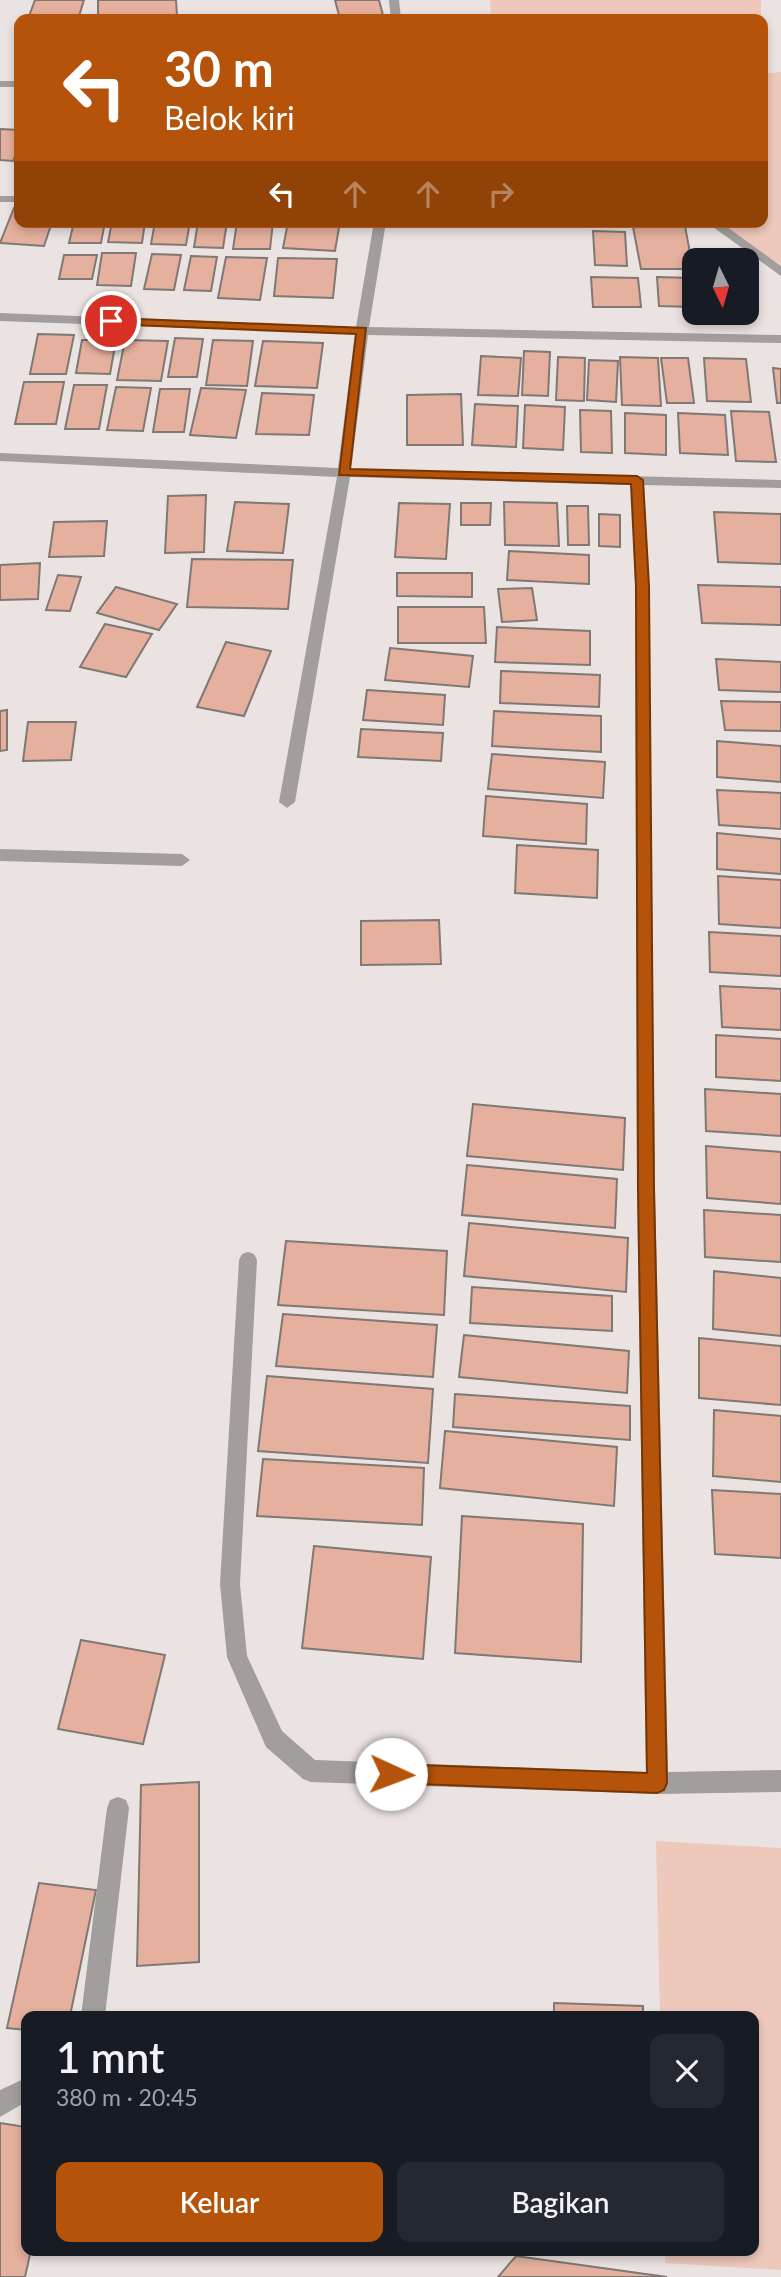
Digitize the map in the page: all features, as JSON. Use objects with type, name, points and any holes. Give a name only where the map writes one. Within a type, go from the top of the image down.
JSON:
[{"type":"street","points":[[287,802],[344,472],[362,331],[379,228]]},
{"type":"street","points":[[720,228],[781,272]]},
{"type":"street","points":[[0,317],[362,331],[781,339]]},
{"type":"street","points":[[0,457],[344,472],[781,484]]},
{"type":"street","points":[[637,480],[642,586],[646,1175],[657,1783]]},
{"type":"street","points":[[0,855],[182,860]]},
{"type":"street","points":[[248,1260],[230,1584],[237,1657],[274,1739],[311,1771],[657,1783],[781,1781]]},
{"type":"street","points":[[94,2011],[118,1808]]},
{"type":"street","points":[[0,2105],[13,2094],[21,2092]]},
{"type":"shaded area","points":[[490,0],[761,0],[761,14],[491,14]]},
{"type":"shaded area","points":[[781,72],[781,265],[760,252],[760,248],[754,248],[722,228],[768,228],[768,73]]},
{"type":"shaded area","points":[[656,1841],[781,1848],[781,2270],[665,2263],[665,2256],[759,2256],[759,2011],[660,2011]]},
{"type":"building","points":[[35,0],[84,0],[80,14],[30,14]]},
{"type":"building","points":[[98,0],[176,0],[177,14],[98,14]]},
{"type":"building","points":[[335,0],[379,0],[383,14],[339,14]]},
{"type":"building","points":[[0,129],[14,130],[13,161],[0,160]]},
{"type":"building","points":[[14,208],[14,228],[50,228],[44,246],[0,243]]},
{"type":"building","points":[[73,228],[104,228],[101,243],[69,243]]},
{"type":"building","points":[[111,228],[144,228],[142,243],[108,242]]},
{"type":"building","points":[[154,228],[189,228],[186,245],[151,244]]},
{"type":"building","points":[[197,228],[226,228],[223,248],[194,247]]},
{"type":"building","points":[[236,228],[272,228],[270,249],[233,249]]},
{"type":"building","points":[[287,228],[339,228],[335,251],[283,248]]},
{"type":"building","points":[[633,228],[685,228],[689,248],[682,248],[682,269],[641,269]]},
{"type":"building","points":[[593,231],[625,232],[627,266],[595,265]]},
{"type":"building","points":[[102,253],[136,253],[131,286],[97,285]]},
{"type":"building","points":[[152,254],[181,255],[174,290],[144,289]]},
{"type":"building","points":[[64,255],[97,255],[92,279],[59,279]]},
{"type":"building","points":[[191,256],[217,257],[211,291],[184,290]]},
{"type":"building","points":[[226,257],[267,258],[260,300],[218,298]]},
{"type":"building","points":[[278,258],[337,259],[333,298],[274,296]]},
{"type":"building","points":[[591,277],[638,278],[641,307],[593,307]]},
{"type":"building","points":[[657,277],[682,278],[682,307],[659,306]]},
{"type":"building","points":[[38,334],[74,335],[66,374],[30,374]]},
{"type":"building","points":[[175,338],[203,339],[197,377],[168,377]]},
{"type":"building","points":[[82,340],[116,340],[110,374],[76,373]]},
{"type":"building","points":[[125,340],[168,341],[161,381],[117,380]]},
{"type":"building","points":[[213,340],[253,341],[247,386],[206,385]]},
{"type":"building","points":[[263,341],[323,343],[317,388],[255,386]]},
{"type":"building","points":[[524,351],[550,352],[548,396],[522,395]]},
{"type":"building","points":[[481,356],[521,358],[518,396],[478,395]]},
{"type":"building","points":[[558,357],[585,358],[584,401],[556,400]]},
{"type":"building","points":[[620,357],[658,358],[661,406],[622,405]]},
{"type":"building","points":[[661,358],[688,358],[694,403],[667,403]]},
{"type":"building","points":[[704,358],[746,359],[751,402],[707,401]]},
{"type":"building","points":[[589,360],[618,361],[616,402],[587,400]]},
{"type":"building","points":[[773,368],[781,369],[781,403],[777,403]]},
{"type":"building","points":[[24,382],[64,382],[56,424],[15,424]]},
{"type":"building","points":[[74,385],[107,385],[99,429],[65,429]]},
{"type":"building","points":[[116,387],[151,388],[143,431],[107,430]]},
{"type":"building","points":[[201,388],[246,390],[236,438],[190,435]]},
{"type":"building","points":[[160,389],[190,389],[184,432],[153,432]]},
{"type":"building","points":[[262,393],[314,395],[309,435],[256,434]]},
{"type":"building","points":[[461,394],[463,445],[407,445],[407,395]]},
{"type":"building","points":[[475,404],[518,406],[516,447],[472,445]]},
{"type":"building","points":[[525,405],[565,407],[563,450],[523,448]]},
{"type":"building","points":[[580,410],[611,411],[612,453],[581,452]]},
{"type":"building","points":[[731,411],[769,412],[776,462],[736,461]]},
{"type":"building","points":[[625,413],[666,415],[666,455],[625,453]]},
{"type":"building","points":[[678,413],[725,415],[728,455],[680,453]]},
{"type":"building","points":[[206,495],[204,552],[165,553],[168,496]]},
{"type":"building","points":[[235,502],[289,504],[283,553],[227,551]]},
{"type":"building","points":[[504,502],[557,503],[559,546],[505,545]]},
{"type":"building","points":[[399,503],[450,504],[446,559],[395,557]]},
{"type":"building","points":[[461,503],[491,503],[490,525],[461,525]]},
{"type":"building","points":[[567,506],[588,506],[589,545],[568,545]]},
{"type":"building","points":[[714,512],[781,514],[781,564],[718,562]]},
{"type":"building","points":[[599,514],[620,515],[620,547],[599,546]]},
{"type":"building","points":[[107,521],[104,556],[49,557],[54,522]]},
{"type":"building","points":[[509,551],[589,555],[589,584],[507,580]]},
{"type":"building","points":[[192,559],[293,560],[288,609],[187,607]]},
{"type":"building","points":[[40,563],[38,599],[0,600],[0,565]]},
{"type":"building","points":[[397,573],[472,573],[472,597],[397,596]]},
{"type":"building","points":[[58,575],[81,577],[70,611],[46,610]]},
{"type":"building","points":[[698,585],[781,587],[781,625],[702,623]]},
{"type":"building","points":[[116,587],[177,604],[159,630],[97,613]]},
{"type":"building","points":[[532,588],[537,620],[502,622],[498,589]]},
{"type":"building","points":[[398,607],[484,607],[486,643],[398,643]]},
{"type":"building","points":[[105,624],[152,634],[126,677],[80,667]]},
{"type":"building","points":[[497,627],[590,631],[590,665],[495,662]]},
{"type":"building","points":[[226,642],[271,651],[244,716],[197,707]]},
{"type":"building","points":[[390,648],[473,656],[469,687],[385,680]]},
{"type":"building","points":[[716,659],[781,662],[781,692],[719,690]]},
{"type":"building","points":[[501,671],[600,675],[599,707],[500,703]]},
{"type":"building","points":[[367,690],[445,695],[443,725],[363,720]]},
{"type":"building","points":[[721,701],[781,702],[781,731],[725,730]]},
{"type":"building","points":[[7,710],[7,750],[0,751],[0,711]]},
{"type":"building","points":[[494,711],[601,716],[601,752],[492,746]]},
{"type":"building","points":[[28,722],[76,722],[71,760],[23,761]]},
{"type":"building","points":[[361,729],[443,733],[441,761],[358,757]]},
{"type":"building","points":[[717,741],[781,746],[781,782],[717,777]]},
{"type":"building","points":[[492,754],[605,762],[603,798],[488,789]]},
{"type":"building","points":[[717,790],[781,793],[781,829],[719,825]]},
{"type":"building","points":[[486,796],[587,804],[586,844],[483,836]]},
{"type":"building","points":[[717,833],[781,839],[781,874],[717,869]]},
{"type":"building","points":[[517,845],[598,850],[597,898],[515,893]]},
{"type":"building","points":[[718,876],[781,880],[781,928],[719,924]]},
{"type":"building","points":[[439,920],[441,964],[361,965],[361,921]]},
{"type":"building","points":[[709,932],[781,936],[781,976],[710,972]]},
{"type":"building","points":[[720,986],[781,989],[781,1030],[722,1027]]},
{"type":"building","points":[[716,1035],[781,1039],[781,1081],[716,1077]]},
{"type":"building","points":[[705,1089],[781,1094],[781,1136],[706,1131]]},
{"type":"building","points":[[473,1104],[625,1118],[623,1170],[467,1156]]},
{"type":"building","points":[[706,1146],[781,1152],[781,1204],[707,1198]]},
{"type":"building","points":[[467,1165],[617,1179],[615,1228],[462,1215]]},
{"type":"building","points":[[704,1210],[781,1215],[781,1262],[705,1257]]},
{"type":"building","points":[[469,1223],[628,1238],[626,1292],[464,1276]]},
{"type":"building","points":[[286,1241],[447,1251],[444,1315],[278,1305]]},
{"type":"building","points":[[714,1271],[781,1278],[781,1336],[713,1329]]},
{"type":"building","points":[[472,1287],[612,1296],[612,1331],[470,1323]]},
{"type":"building","points":[[283,1314],[437,1325],[433,1377],[276,1366]]},
{"type":"building","points":[[464,1335],[629,1351],[627,1393],[459,1377]]},
{"type":"building","points":[[699,1338],[781,1346],[781,1405],[699,1398]]},
{"type":"building","points":[[267,1376],[433,1389],[428,1463],[258,1451]]},
{"type":"building","points":[[455,1394],[630,1406],[630,1440],[453,1427]]},
{"type":"building","points":[[714,1410],[781,1416],[781,1482],[713,1476]]},
{"type":"building","points":[[445,1431],[617,1447],[614,1506],[440,1488]]},
{"type":"building","points":[[263,1459],[424,1468],[422,1525],[257,1516]]},
{"type":"building","points":[[712,1490],[781,1494],[781,1558],[715,1554]]},
{"type":"building","points":[[462,1516],[583,1524],[581,1662],[455,1653]]},
{"type":"building","points":[[314,1546],[431,1557],[423,1659],[302,1648]]},
{"type":"building","points":[[81,1640],[165,1655],[143,1744],[58,1729]]},
{"type":"building","points":[[199,1782],[199,1962],[137,1966],[141,1785]]},
{"type":"building","points":[[39,1883],[96,1890],[71,2011],[21,2011],[21,2029],[7,2028]]},
{"type":"building","points":[[554,2003],[643,2006],[643,2011],[554,2011]]},
{"type":"building","points":[[0,2123],[21,2126],[21,2256],[30,2256],[25,2277],[0,2277]]},
{"type":"building","points":[[516,2256],[667,2277],[498,2277]]},
{"type":"route","points":[[111,321],[362,331],[344,472],[637,480],[642,586],[646,1189],[657,1783],[391,1774]]}]
